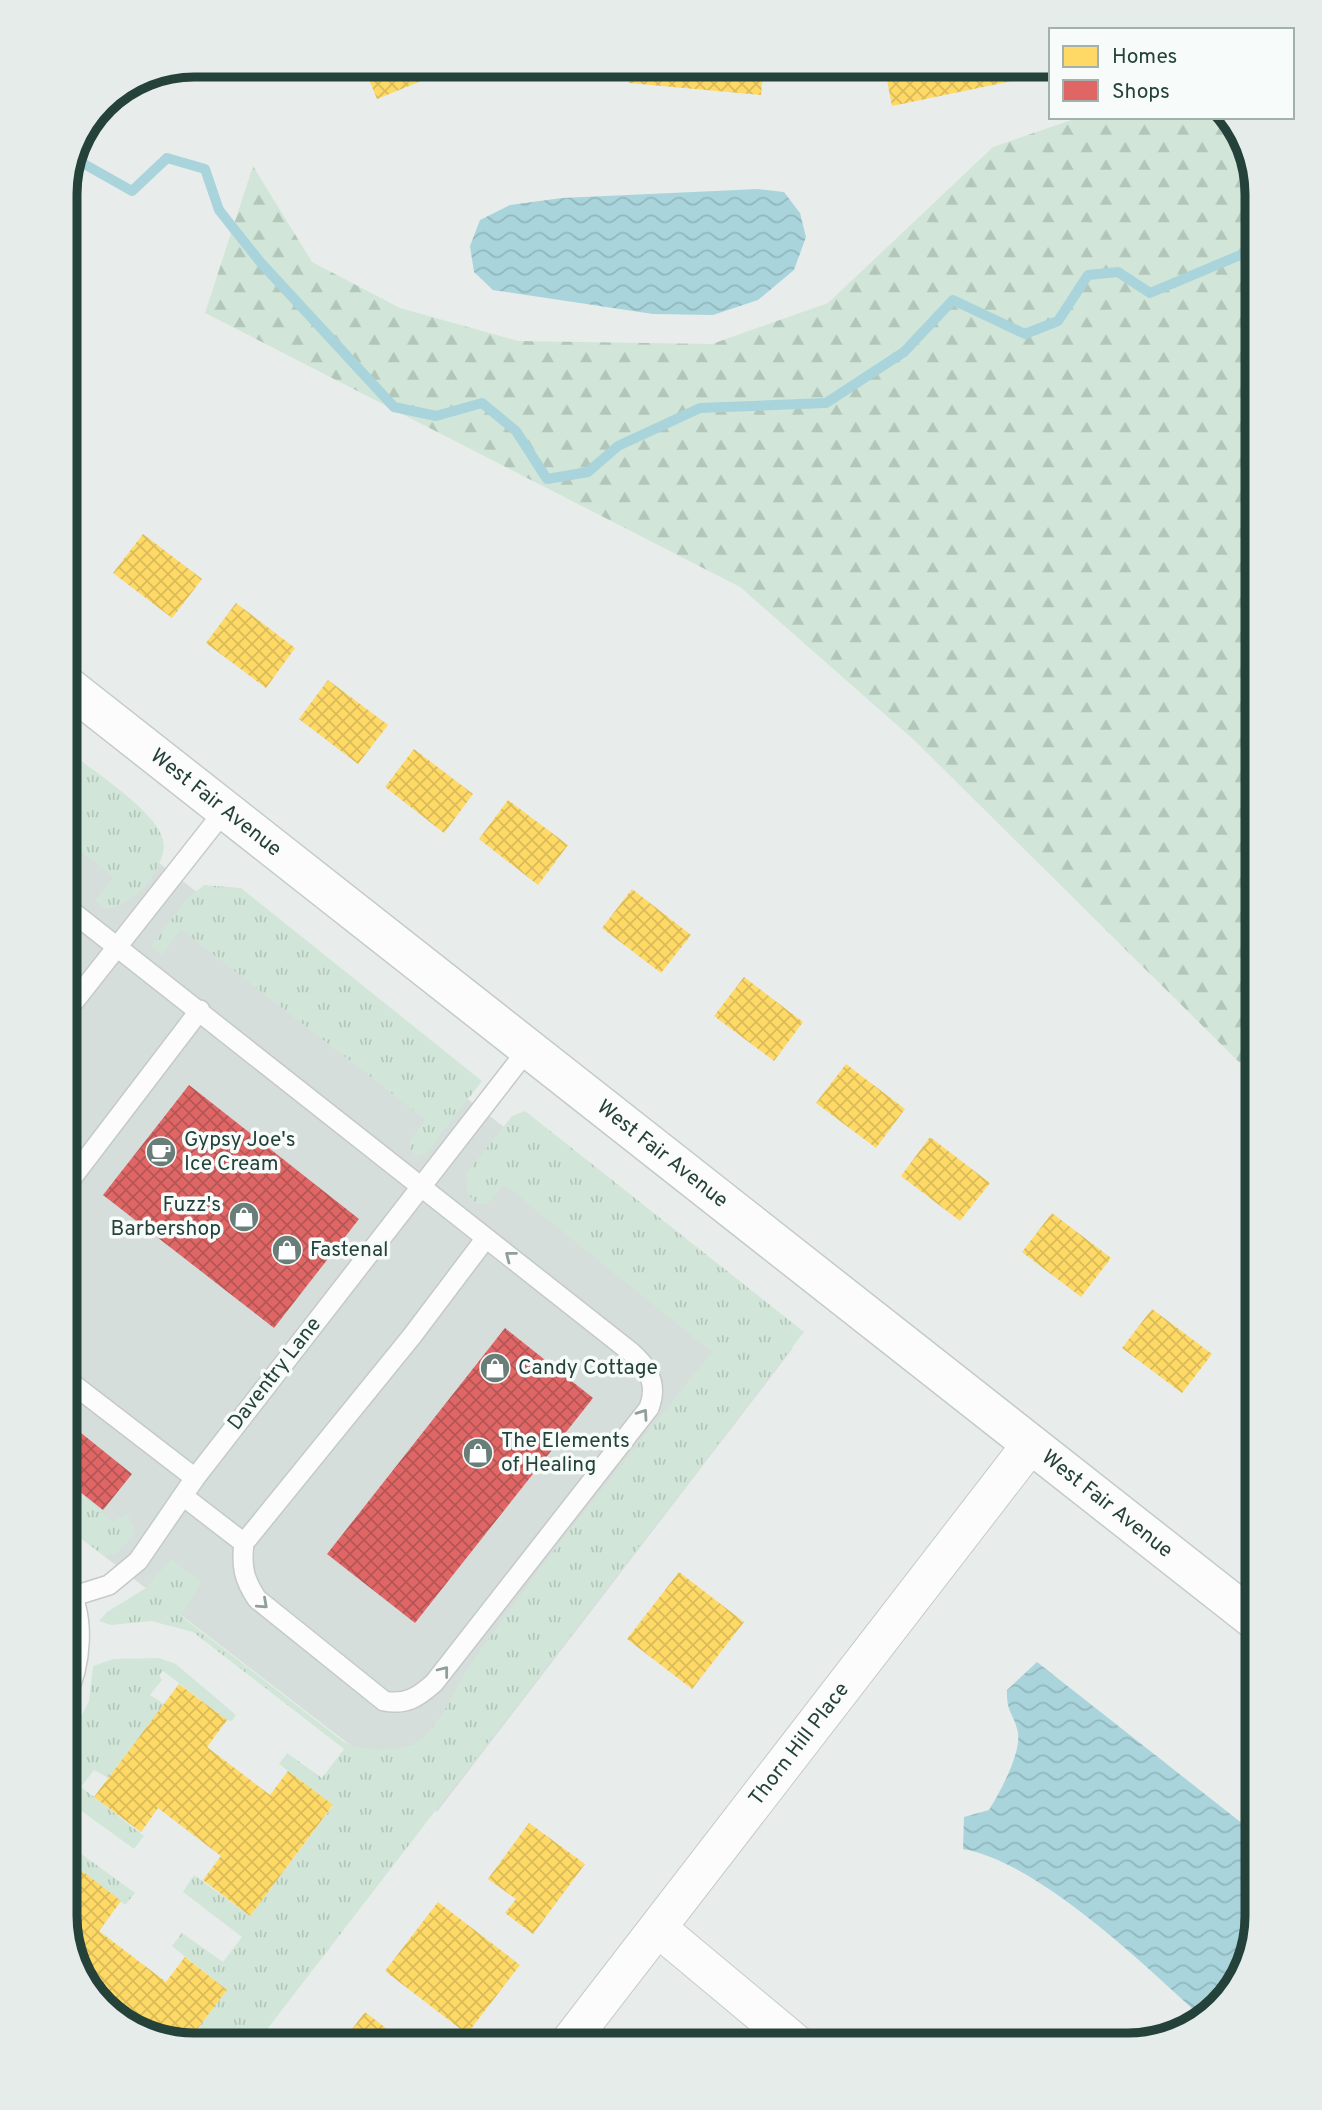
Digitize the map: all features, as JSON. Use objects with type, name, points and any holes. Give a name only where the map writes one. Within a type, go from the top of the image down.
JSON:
[{"type":"street","name":"West Fair Avenue","points":[[77,693],[1245,1613]]},
{"type":"street","name":"Thorn Hill Place","points":[[576,2033],[1031,1444]]},
{"type":"street","points":[[659,1928],[784,2033]]},
{"type":"lane","points":[[77,997],[225,810]]},
{"type":"lane","points":[[77,916],[200,1010],[421,1185],[646,1366],[653,1397],[649,1408],[434,1683],[417,1699],[399,1704],[384,1701],[257,1600],[247,1586],[241,1564],[244,1543],[412,1336],[486,1238]]},
{"type":"lane","points":[[77,1171],[200,1010]]},
{"type":"lane","name":"Daventry Lane","points":[[77,1589],[109,1585],[138,1561],[195,1478],[528,1049]]},
{"type":"lane","points":[[77,1387],[195,1478]]},
{"type":"lane","points":[[183,1496],[244,1543]]},
{"type":"lane","name":"Daventry Lane","points":[[77,1635],[77,1662]]},
{"type":"shaded area","points":[[77,800],[793,1348],[437,1812],[77,1535]]},
{"type":"green space","points":[[1074,119],[1218,119],[1239,156],[1245,194],[1245,1060],[1239,1062],[914,740],[740,587],[205,313],[253,166],[312,262],[400,308],[518,341],[712,344],[828,303],[993,147]]},
{"type":"green space","points":[[77,758],[135,803],[158,828],[163,840],[161,858],[149,881],[139,893],[121,905],[107,909],[95,901],[114,877],[77,848]]},
{"type":"green space","points":[[204,885],[241,888],[482,1081],[427,1152],[418,1156],[411,1151],[409,1142],[426,1120],[181,929],[162,955],[151,946],[188,898]]},
{"type":"green space","points":[[525,1111],[804,1332],[264,2033],[194,2033],[227,1990],[172,1946],[182,1933],[223,1962],[242,1937],[183,1892],[194,1875],[250,1916],[333,1806],[279,1764],[287,1753],[322,1778],[344,1749],[193,1632],[151,1621],[111,1625],[99,1621],[107,1612],[146,1588],[171,1559],[201,1582],[181,1616],[344,1742],[380,1750],[409,1746],[432,1728],[471,1664],[529,1584],[712,1352],[504,1184],[487,1204],[477,1204],[468,1194],[466,1174],[512,1116]]},
{"type":"green space","points":[[77,1490],[112,1521],[128,1515],[135,1534],[117,1553],[104,1556],[77,1535]]},
{"type":"green space","points":[[159,1658],[176,1664],[236,1715],[232,1721],[227,1720],[163,1671],[159,1675],[162,1680],[150,1695],[164,1704],[108,1778],[94,1770],[81,1787],[144,1836],[134,1849],[77,1808],[77,1724],[89,1701],[93,1666],[113,1659]]},
{"type":"green space","points":[[77,1851],[135,1893],[125,1905],[77,1867]]},
{"type":"water","points":[[758,189],[784,192],[800,213],[806,237],[794,270],[758,300],[713,315],[653,314],[493,290],[474,272],[470,246],[480,220],[510,205],[562,198]]},
{"type":"water","points":[[1037,1662],[1245,1826],[1245,1916],[1241,1946],[1221,1987],[1197,2010],[1086,1916],[1054,1893],[1023,1873],[992,1858],[963,1849],[964,1817],[989,1810],[1013,1762],[1018,1733],[1008,1704],[1007,1690]]},
{"type":"building: Homes","points":[[368,77],[431,77],[377,99]]},
{"type":"building: Homes","points":[[630,77],[763,77],[761,95],[629,83]]},
{"type":"building: Homes","points":[[886,77],[1022,77],[1022,79],[892,106]]},
{"type":"building: Homes","points":[[143,534],[202,579],[172,618],[113,573]]},
{"type":"building: Homes","points":[[236,603],[295,648],[266,688],[206,643]]},
{"type":"building: Homes","points":[[328,680],[388,725],[358,764],[299,719]]},
{"type":"building: Homes","points":[[414,749],[473,794],[444,833],[385,787]]},
{"type":"building: Homes","points":[[508,800],[568,845],[538,885],[479,839]]},
{"type":"building: Homes","points":[[632,889],[691,935],[661,973],[602,928]]},
{"type":"building: Homes","points":[[744,977],[803,1022],[774,1061],[714,1016]]},
{"type":"building: Homes","points":[[846,1064],[905,1109],[876,1148],[816,1103]]},
{"type":"building: Homes","points":[[930,1137],[990,1183],[960,1221],[901,1176]]},
{"type":"building: Homes","points":[[1052,1213],[1111,1258],[1081,1297],[1022,1252]]},
{"type":"building: Homes","points":[[1152,1309],[1212,1354],[1182,1393],[1122,1348]]},
{"type":"building: Homes","points":[[679,1572],[744,1622],[692,1689],[627,1639]]},
{"type":"building: Homes","points":[[179,1684],[227,1720],[207,1747],[270,1795],[288,1771],[333,1805],[250,1916],[203,1880],[221,1856],[158,1808],[141,1832],[94,1797]]},
{"type":"building: Homes","points":[[529,1823],[585,1864],[533,1934],[505,1913],[516,1899],[488,1879]]},
{"type":"building: Homes","points":[[77,1867],[121,1901],[99,1931],[166,1982],[185,1957],[227,1990],[194,2033],[156,2027],[117,2004],[97,1981],[81,1946],[77,1916]]},
{"type":"building: Homes","points":[[438,1902],[520,1965],[468,2033],[385,1971]]},
{"type":"building: Homes","points":[[365,2012],[392,2033],[349,2033]]},
{"type":"building: Shops","points":[[189,1085],[359,1219],[274,1328],[103,1195]]},
{"type":"building: Shops","points":[[505,1328],[593,1398],[415,1623],[327,1554]]},
{"type":"building: Shops","points":[[77,1430],[132,1474],[103,1510],[77,1489]]},
{"type":"waterway","points":[[82,163],[132,191],[167,158],[205,169],[219,210],[261,263],[394,407],[436,416],[482,403],[516,431],[547,479],[588,472],[618,446],[700,408],[826,403],[904,352],[953,300],[1025,334],[1058,321],[1088,275],[1118,272],[1150,293],[1245,253]]},
{"type":"place","name":"Gypsy Joe's Ice Cream","points":[[161,1152]]},
{"type":"place","name":"Fuzz's Barbershop","points":[[244,1217]]},
{"type":"place","name":"Fastenal","points":[[287,1250]]},
{"type":"place","name":"Candy Cottage","points":[[495,1368]]},
{"type":"place","name":"The Elements of Healing","points":[[478,1453]]}]
